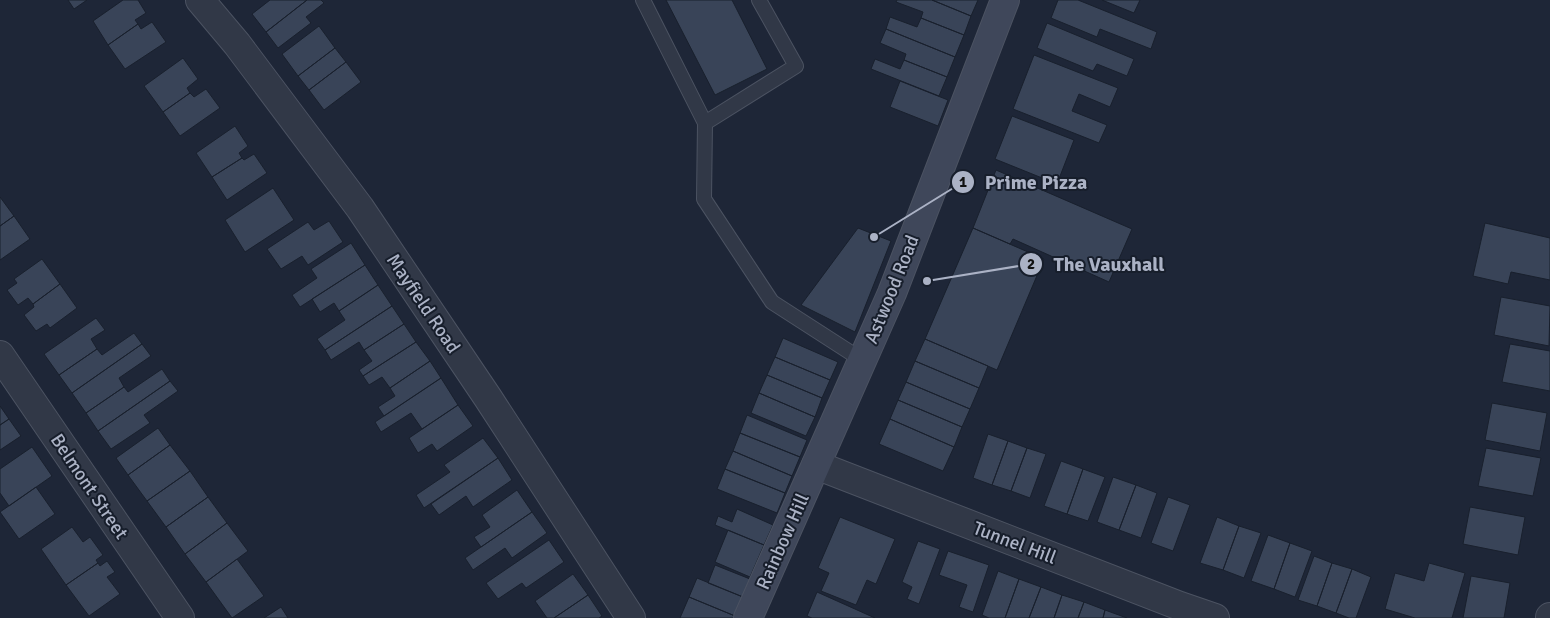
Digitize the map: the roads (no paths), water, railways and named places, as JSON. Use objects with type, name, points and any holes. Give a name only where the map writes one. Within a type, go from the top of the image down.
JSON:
[{"type":"main road","name":"Astwood Road","points":[[816,465],[892,292],[1005,0]]},
{"type":"main road","name":"Rainbow Hill","points":[[748,618],[816,465]]},
{"type":"street","name":"Mayfield Road","points":[[200,0],[237,44],[360,208],[488,398],[631,618]]},
{"type":"street","name":"Belmont Street","points":[[0,354],[175,616]]},
{"type":"street","name":"Tunnel Hill","points":[[816,465],[1178,612],[1215,618]]},
{"type":"lane","points":[[643,0],[705,123],[704,199],[772,302],[862,360]]},
{"type":"lane","points":[[705,123],[796,66],[759,0]]},
{"type":"place","name":"Prime Pizza","points":[[874,237]]},
{"type":"place","name":"The Vauxhall","points":[[927,281]]}]
